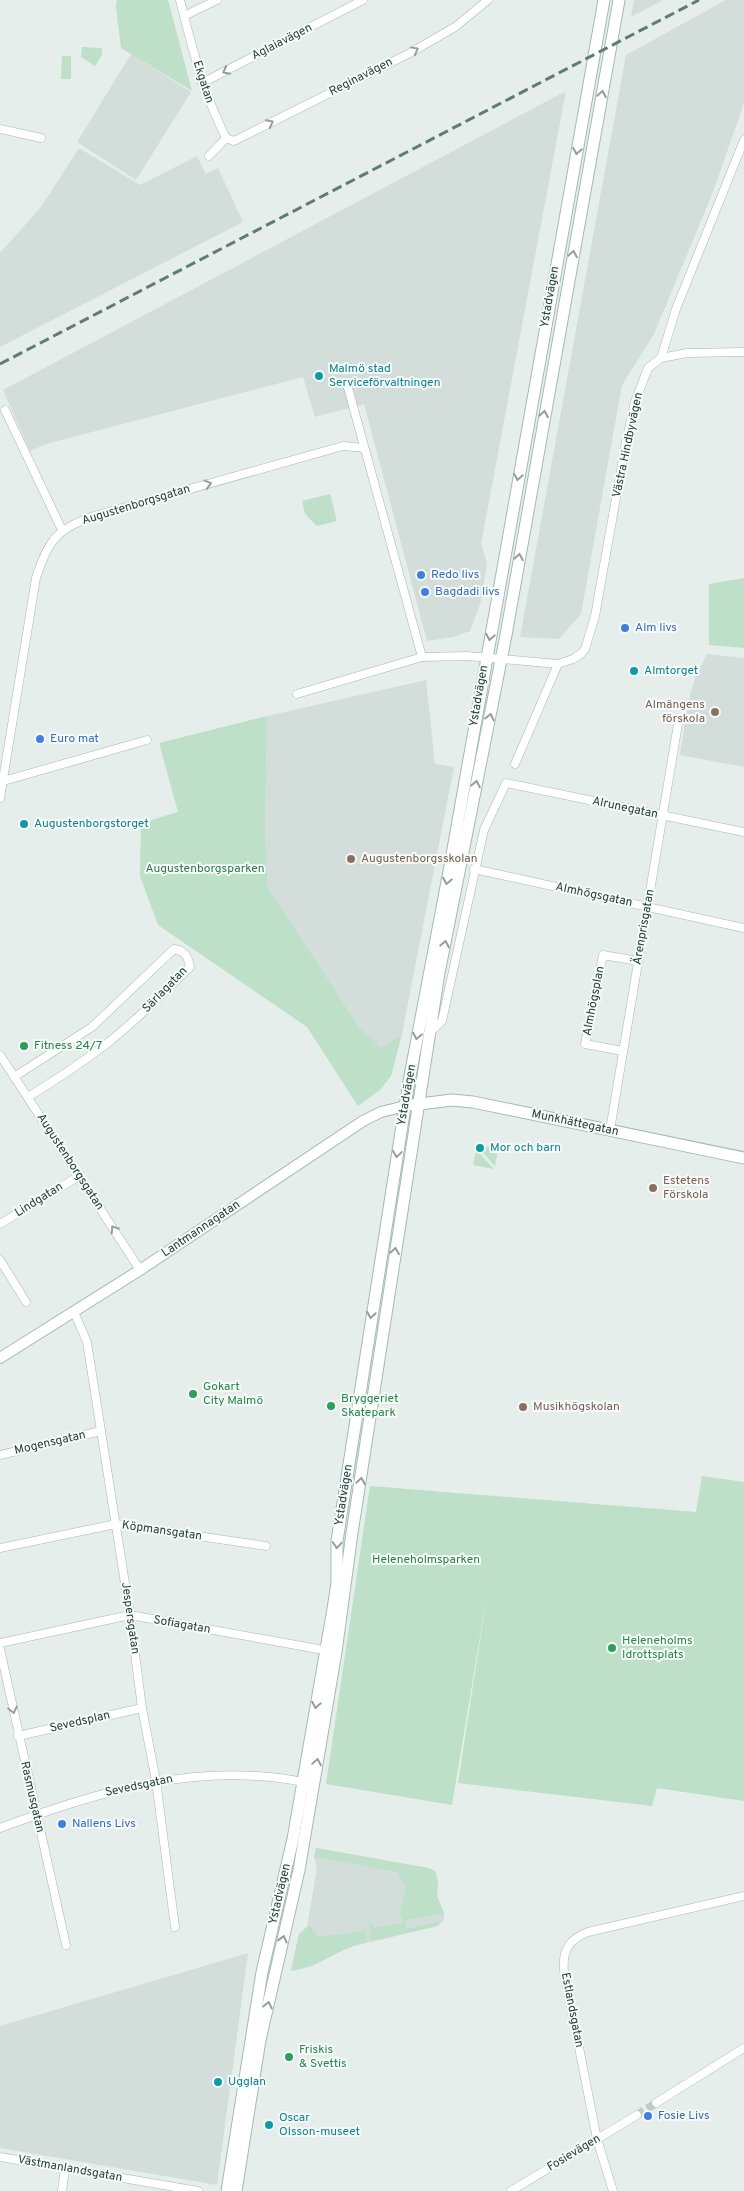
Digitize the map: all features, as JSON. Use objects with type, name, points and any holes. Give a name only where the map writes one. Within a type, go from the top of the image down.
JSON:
[{"type":"main road","name":"Ystadvägen","points":[[331,1652],[337,1583],[337,1541],[405,1106],[604,0]]},
{"type":"main road","name":"Ystadvägen","points":[[236,2191],[260,2040],[289,1918],[308,1783],[352,1533],[439,973],[501,659],[619,0]]},
{"type":"main road","name":"Munkhättegatan","points":[[405,1106],[452,1100],[473,1102],[744,1157]]},
{"type":"main road","name":"Ystadvägen","points":[[227,2191],[262,1972],[308,1783]]},
{"type":"street","name":"Ekgatan","points":[[180,0],[202,84],[211,108],[226,138]]},
{"type":"street","points":[[184,16],[217,0]]},
{"type":"street","name":"Aglaiavägen","points":[[202,84],[362,0]]},
{"type":"street","name":"Reginavägen","points":[[226,138],[234,141],[410,53],[455,27],[488,0]]},
{"type":"street","points":[[0,129],[41,138]]},
{"type":"street","points":[[209,156],[226,138]]},
{"type":"street","name":"Västra Hindbyvägen","points":[[558,664],[572,659],[585,649],[595,616],[626,442],[636,402],[648,368],[660,358],[676,309],[744,140]]},
{"type":"street","points":[[660,358],[686,353],[744,352]]},
{"type":"street","points":[[347,384],[422,657]]},
{"type":"street","points":[[5,410],[62,530]]},
{"type":"street","name":"Augustenborgsgatan","points":[[0,798],[1,782],[36,578],[48,546],[62,530],[94,516],[342,446],[364,448]]},
{"type":"street","points":[[297,694],[422,657],[466,656],[558,664],[515,764]]},
{"type":"street","name":"Ärenprisgatan","points":[[610,1130],[678,724]]},
{"type":"street","points":[[1,782],[147,740]]},
{"type":"street","name":"Ystadvägen","points":[[430,1032],[442,1021],[484,830],[506,783]]},
{"type":"street","name":"Alrunegatan","points":[[506,783],[744,832]]},
{"type":"street","name":"Almhögsgatan","points":[[474,869],[744,928]]},
{"type":"street","name":"Särlagatan","points":[[14,1077],[92,1027],[174,949],[182,950],[188,957],[190,966],[136,1020],[66,1074],[28,1098]]},
{"type":"street","name":"Almhögsplan","points":[[623,1051],[585,1044],[603,955],[638,961]]},
{"type":"street","name":"Augustenborgsgatan","points":[[1,1061],[28,1098],[140,1270]]},
{"type":"street","name":"Lantmannagatan","points":[[0,1358],[140,1270],[363,1121],[380,1112],[405,1106]]},
{"type":"street","name":"Lindgatan","points":[[0,1224],[79,1176]]},
{"type":"street","points":[[0,1260],[26,1302]]},
{"type":"street","name":"Jespersgatan","points":[[74,1312],[87,1342],[130,1615],[142,1708],[156,1781],[175,1927]]},
{"type":"street","name":"Mogensgatan","points":[[0,1455],[101,1431]]},
{"type":"street","name":"Köpmansgatan","points":[[0,1548],[116,1524],[266,1546]]},
{"type":"street","name":"Sofiagatan","points":[[0,1643],[130,1615],[331,1652]]},
{"type":"street","name":"Rasmusgatan","points":[[0,1649],[66,1945]]},
{"type":"street","name":"Sevedsplan","points":[[18,1736],[142,1708]]},
{"type":"street","name":"Sevedsgatan","points":[[0,1828],[89,1797],[179,1777],[239,1776],[308,1783]]},
{"type":"street","name":"Estlandsgatan","points":[[613,2191],[597,2139],[564,1971],[563,1959],[568,1945],[579,1935],[588,1932],[744,1896]]},
{"type":"street","points":[[656,2103],[744,2048]]},
{"type":"street","name":"Fosievägen","points":[[511,2191],[637,2115]]},
{"type":"street","name":"Västmanlandsgatan","points":[[0,2156],[198,2191]]},
{"type":"street","points":[[62,2191],[65,2168]]},
{"type":"shaded area","points":[[634,0],[663,0],[631,17]]},
{"type":"shaded area","points":[[726,0],[744,0],[744,103],[713,192],[654,334],[622,385],[581,614],[559,639],[520,637],[626,55]]},
{"type":"shaded area","points":[[131,54],[191,92],[136,180],[77,142]]},
{"type":"shaded area","points":[[566,91],[481,544],[487,563],[481,601],[470,631],[453,637],[427,641],[364,404],[315,417],[303,377],[46,444],[30,451],[3,390]]},
{"type":"shaded area","points":[[79,148],[140,185],[197,156],[206,174],[218,168],[243,222],[0,347],[0,253],[41,207]]},
{"type":"shaded area","name":"Almängens förskola","points":[[707,654],[744,658],[744,767],[680,755],[688,703],[695,678]]},
{"type":"shaded area","name":"Augustenborgsskolan","points":[[426,680],[435,764],[454,767],[402,1034],[381,1047],[360,1028],[268,888],[265,830],[267,716]]},
{"type":"shaded area","points":[[316,1848],[428,1868],[435,1871],[438,1882],[437,1896],[444,1913],[444,1920],[438,1926],[346,1948],[313,1966],[291,1971],[299,1934],[307,1927],[317,1868],[314,1857]]},
{"type":"shaded area","points":[[248,1953],[217,2185],[0,2148],[0,2026]]},
{"type":"green space","points":[[117,0],[168,0],[192,91],[121,48],[116,7]]},
{"type":"green space","points":[[82,47],[102,48],[102,55],[95,66],[81,57]]},
{"type":"green space","points":[[62,56],[71,56],[71,79],[61,79]]},
{"type":"green space","points":[[330,494],[337,521],[317,526],[305,514],[302,501]]},
{"type":"green space","points":[[744,578],[744,648],[709,645],[709,584]]},
{"type":"green space","name":"Augustenborgsparken","points":[[267,716],[265,830],[268,888],[360,1028],[381,1047],[402,1034],[391,1076],[380,1090],[358,1106],[307,1027],[158,925],[140,876],[141,823],[178,812],[159,743]]},
{"type":"green space","points":[[476,1145],[498,1148],[495,1166]]},
{"type":"green space","points":[[476,1150],[494,1169],[473,1165]]},
{"type":"green space","name":"Heleneholms Idrottsplats","points":[[702,1476],[744,1482],[744,1801],[657,1788],[652,1806],[458,1783],[489,1582],[452,1805],[326,1784],[370,1486],[696,1512]]},
{"type":"green space","points":[[316,1848],[428,1868],[435,1871],[438,1882],[437,1896],[444,1913],[406,1920],[405,1929],[438,1922],[438,1926],[371,1941],[369,1921],[375,1928],[404,1922],[400,1915],[406,1885],[398,1872],[314,1857]]},
{"type":"green space","points":[[307,1927],[311,1927],[318,1937],[365,1931],[367,1942],[348,1948],[310,1966],[291,1971],[299,1934]]},
{"type":"tunnel","points":[[637,2115],[656,2103]]},
{"type":"railway","points":[[0,364],[699,0]]},
{"type":"place","name":"Malmö stad Serviceförvaltningen","points":[[319,376]]},
{"type":"place","name":"Redo livs","points":[[421,575]]},
{"type":"place","name":"Bagdadi livs","points":[[425,592]]},
{"type":"place","name":"Alm livs","points":[[625,628]]},
{"type":"place","name":"Almtorget","points":[[634,671]]},
{"type":"place","name":"Almängens förskola","points":[[715,712]]},
{"type":"place","name":"Euro mat","points":[[40,739]]},
{"type":"place","name":"Augustenborgstorget","points":[[24,824]]},
{"type":"place","name":"Augustenborgsskolan","points":[[351,859]]},
{"type":"place","name":"Fitness 24/7","points":[[24,1046]]},
{"type":"place","name":"Mor och barn","points":[[480,1148]]},
{"type":"place","name":"Estetens Förskola","points":[[653,1188]]},
{"type":"place","name":"Gokart City Malmö","points":[[193,1394]]},
{"type":"place","name":"Bryggeriet Skatepark","points":[[331,1406]]},
{"type":"place","name":"Musikhögskolan","points":[[523,1407]]},
{"type":"place","name":"Heleneholms Idrottsplats","points":[[612,1648]]},
{"type":"place","name":"Nallens Livs","points":[[62,1824]]},
{"type":"place","name":"Friskis & Svettis","points":[[289,2057]]},
{"type":"place","name":"Ugglan","points":[[218,2082]]},
{"type":"place","name":"Fosie Livs","points":[[648,2116]]},
{"type":"place","name":"Oscar Olsson-museet","points":[[269,2125]]},
{"type":"park label","name":"Heleneholmsparken","points":[[426,1560]]}]
